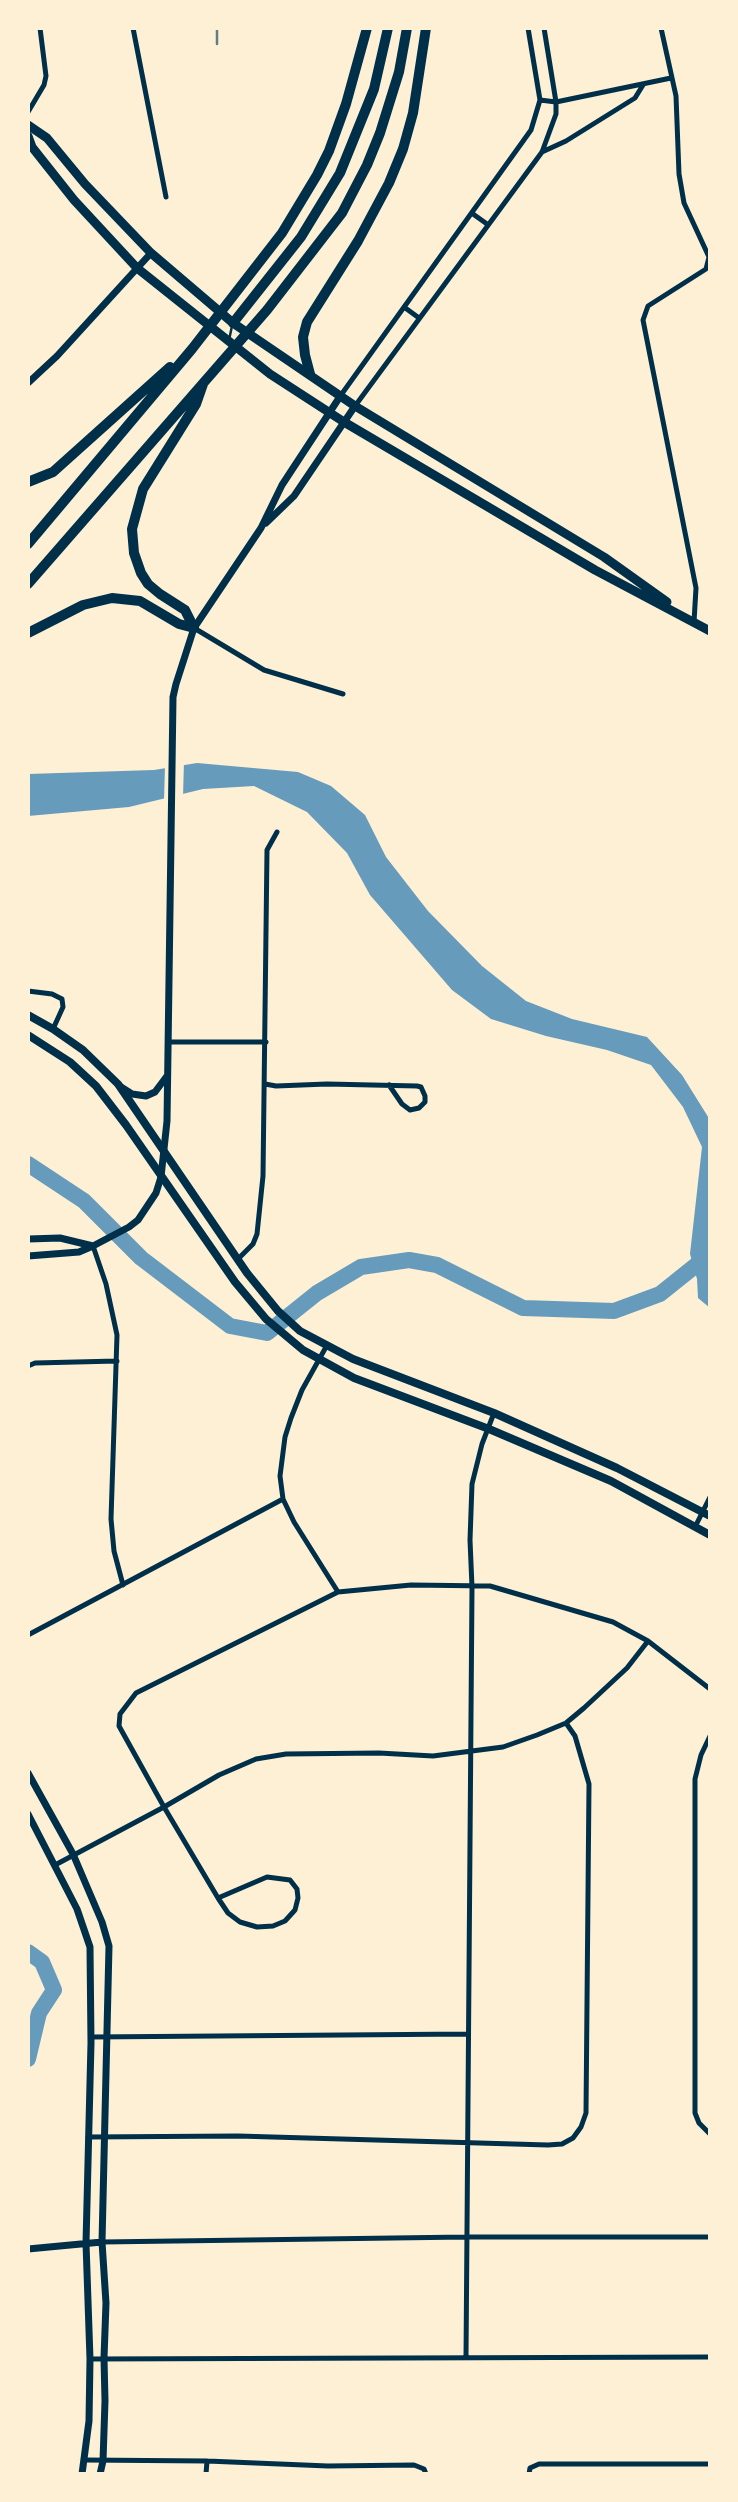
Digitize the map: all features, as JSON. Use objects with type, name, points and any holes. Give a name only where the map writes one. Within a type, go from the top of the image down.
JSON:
[{"type":"highway","points":[[28,544],[192,349],[282,233],[317,175],[346,104],[367,28]]},
{"type":"highway","points":[[233,323],[301,237],[340,173],[374,89],[388,28]]},
{"type":"highway","points":[[28,584],[283,292],[342,213],[380,133],[399,72],[407,28]]},
{"type":"highway","points":[[310,374],[303,337],[307,322],[358,242],[390,183],[413,113],[426,28]]},
{"type":"highway","points":[[28,482],[40,479],[63,464],[192,349]]},
{"type":"highway","points":[[194,628],[185,610],[148,584],[141,573],[134,553],[132,529],[143,489],[196,404],[204,380]]},
{"type":"highway","points":[[28,633],[83,605],[113,598],[140,601],[178,624],[194,628]]},
{"type":"main road","points":[[28,125],[47,138],[151,253],[233,323],[355,405],[604,557],[694,622]]},
{"type":"main road","points":[[28,136],[32,147],[74,200],[137,268],[248,357],[328,413],[595,570],[710,631]]},
{"type":"main road","points":[[28,1015],[83,1050],[118,1084],[237,1260],[274,1307],[300,1331],[326,1347],[369,1366],[494,1413],[630,1474],[706,1514]]},
{"type":"main road","points":[[28,1035],[70,1062],[96,1086],[126,1125],[219,1262],[262,1315],[292,1341],[319,1360],[354,1377],[489,1429],[611,1481],[710,1535]]},
{"type":"street","points":[[28,112],[44,85],[46,76],[40,28]]},
{"type":"street","points":[[133,28],[166,197]]},
{"type":"street","points":[[28,1256],[79,1252],[93,1246],[138,1220],[156,1193],[164,1151],[167,1075],[173,697],[194,628],[261,528],[282,485],[328,413],[526,139],[540,100],[527,28]]},
{"type":"street","points":[[261,528],[294,496],[355,405],[542,152],[556,114],[544,28]]},
{"type":"street","points":[[661,28],[676,96],[679,174],[684,203],[709,257],[709,264],[693,279],[648,306],[643,320],[696,588],[694,622]]},
{"type":"street","points":[[540,100],[556,102],[671,78]]},
{"type":"street","points":[[542,152],[566,141],[635,98],[644,85]]},
{"type":"street","points":[[473,214],[487,224]]},
{"type":"street","points":[[28,383],[57,356],[151,253]]},
{"type":"street","points":[[404,307],[419,318]]},
{"type":"street","points":[[194,628],[264,670],[343,694]]},
{"type":"street","points":[[237,1260],[253,1244],[257,1234],[263,1176],[267,850],[277,832]]},
{"type":"street","points":[[28,991],[52,994],[62,999],[63,1007],[53,1029]]},
{"type":"street","points":[[168,1042],[266,1042]]},
{"type":"street","points":[[118,1084],[132,1094],[146,1096],[155,1093],[167,1075]]},
{"type":"street","points":[[265,1084],[276,1086],[389,1085],[421,1087],[425,1102],[419,1108],[410,1110],[402,1104],[389,1085]]},
{"type":"street","points":[[28,1239],[60,1238],[93,1246]]},
{"type":"street","points":[[93,1246],[114,1315],[117,1361],[111,1519],[116,1561],[123,1585]]},
{"type":"street","points":[[326,1347],[302,1390],[285,1437],[280,1476],[283,1499],[313,1555],[338,1592]]},
{"type":"street","points":[[28,1366],[35,1363],[117,1361]]},
{"type":"street","points":[[466,2357],[472,1587],[470,1540],[472,1485],[482,1444],[494,1413]]},
{"type":"street","points":[[696,1525],[706,1514],[710,1497]]},
{"type":"street","points":[[28,1635],[283,1499]]},
{"type":"street","points":[[218,1898],[267,1877],[278,1877],[290,1880],[297,1889],[298,1898],[295,1910],[285,1921],[273,1926],[257,1927],[240,1922],[228,1913],[218,1898],[164,1807],[120,1726],[120,1714],[136,1693],[338,1592],[411,1585],[489,1586],[613,1622],[648,1641],[710,1689]]},
{"type":"street","points":[[55,1865],[219,1775],[256,1759],[286,1754],[379,1753],[433,1756],[503,1747],[566,1723],[614,1682],[648,1641]]},
{"type":"street","points":[[88,2137],[238,2136],[548,2145],[562,2144],[573,2138],[586,2113],[589,1784],[575,1736],[566,1723]]},
{"type":"street","points":[[710,1736],[701,1755],[695,1779],[695,2113],[699,2123],[710,2134]]},
{"type":"street","points":[[28,1773],[74,1854],[102,1922],[108,1947],[102,2242],[106,2303],[103,2461],[100,2474]]},
{"type":"street","points":[[28,1814],[77,1909],[90,1947],[86,2243],[90,2358],[89,2421],[82,2474]]},
{"type":"street","points":[[90,2037],[468,2034]]},
{"type":"street","points":[[28,2249],[102,2242],[710,2237]]},
{"type":"street","points":[[90,2358],[710,2357]]},
{"type":"street","points":[[85,2460],[328,2466],[414,2465],[425,2471]]},
{"type":"street","points":[[206,2474],[207,2461]]},
{"type":"street","points":[[530,2471],[539,2464],[710,2464]]},
{"type":"street","points":[[326,2474],[328,2466]]},
{"type":"lane","points":[[229,343],[233,323]]},
{"type":"water","points":[[197,763],[298,772],[331,786],[365,815],[386,857],[428,911],[482,966],[526,1001],[572,1019],[647,1037],[682,1075],[710,1120],[710,1308],[698,1298],[697,1279],[690,1254],[702,1147],[683,1107],[651,1065],[607,1050],[546,1036],[491,1019],[452,990],[370,895],[347,853],[307,812],[254,786],[203,789],[129,807],[28,816],[28,774],[154,770]]},
{"type":"pier","points":[[184,761],[183,797],[164,801],[165,765]]},
{"type":"waterway","points":[[28,1164],[84,1201],[141,1258],[230,1326],[267,1333],[317,1293],[361,1267],[409,1260],[437,1265],[523,1308],[614,1311],[660,1294],[710,1254]]},
{"type":"waterway","points":[[28,1952],[42,1962],[54,1990],[39,2013],[28,2059]]},
{"type":"railway","points":[[217,28],[217,44]]}]
